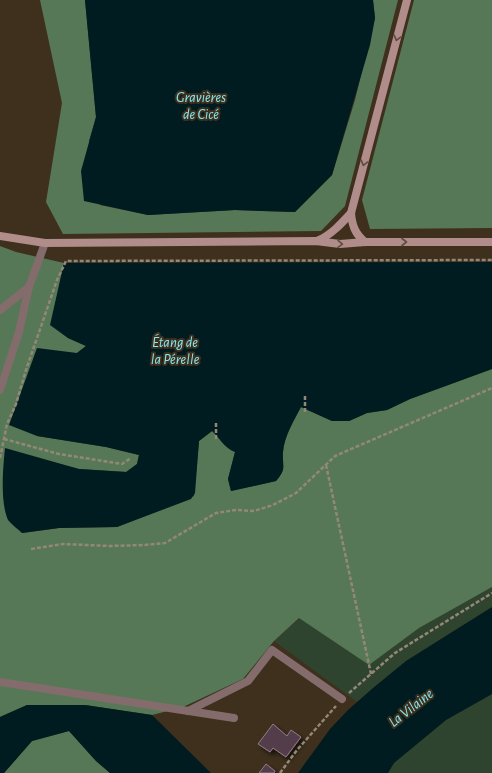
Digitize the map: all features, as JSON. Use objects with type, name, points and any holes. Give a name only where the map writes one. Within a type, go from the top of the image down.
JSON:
[{"type":"main road","points":[[365,242],[359,237],[352,225],[351,213],[407,0]]},
{"type":"main road","points":[[316,241],[325,237],[338,227],[351,213]]},
{"type":"main road","points":[[0,236],[45,243],[316,241],[340,244],[365,242],[492,242]]},
{"type":"street","points":[[0,390],[18,332],[29,287],[45,243]]},
{"type":"street","points":[[0,310],[29,287]]},
{"type":"street","points":[[188,711],[248,681],[272,650],[342,699]]},
{"type":"street","points":[[0,682],[234,718]]},
{"type":"path","points":[[0,458],[4,439],[32,350],[66,261],[492,260]]},
{"type":"path","points":[[31,549],[63,544],[144,546],[166,543],[216,513],[236,510],[254,511],[273,505],[296,493],[335,456],[492,388]]},
{"type":"path","points":[[305,396],[305,414]]},
{"type":"path","points":[[216,424],[216,439]]},
{"type":"path","points":[[4,439],[76,458],[122,464],[131,458]]},
{"type":"path","points":[[326,465],[371,674]]},
{"type":"path","points":[[280,773],[297,750],[342,699],[395,652],[492,593]]},
{"type":"green space","points":[[40,0],[85,0],[96,117],[89,141],[100,205],[148,215],[235,210],[295,212],[332,175],[355,100],[375,18],[373,0],[398,0],[345,206],[321,231],[63,234],[46,202],[62,103]]},
{"type":"green space","points":[[414,0],[492,0],[492,228],[370,229],[362,200]]},
{"type":"green space","points":[[0,246],[16,252],[64,263],[51,325],[68,338],[86,346],[77,353],[37,436],[106,447],[139,455],[137,464],[127,472],[79,469],[55,463],[22,533],[59,528],[117,527],[194,496],[199,441],[212,431],[225,445],[235,452],[228,479],[231,491],[276,481],[283,470],[285,440],[301,407],[332,421],[349,421],[367,413],[387,410],[410,399],[492,369],[492,587],[419,628],[369,665],[299,618],[274,641],[243,679],[183,707],[152,715],[85,705],[27,705],[0,717]]},
{"type":"green space","points":[[492,587],[492,607],[406,661],[357,702],[274,641],[300,618],[369,665],[419,628]]},
{"type":"green space","points":[[492,694],[492,773],[388,773],[394,763],[446,720]]},
{"type":"green space","points":[[69,731],[96,761],[110,773],[4,773],[32,741]]},
{"type":"water","name":"Gravières de Cicé","points":[[85,0],[373,0],[375,18],[370,45],[332,175],[295,212],[235,210],[148,215],[84,201],[81,171],[96,117]]},
{"type":"water","name":"Étang de la Pérelle","points":[[492,262],[492,369],[410,399],[387,410],[367,413],[349,421],[332,421],[301,407],[285,440],[283,470],[276,481],[231,491],[228,479],[235,452],[225,445],[212,431],[199,441],[195,493],[191,499],[117,527],[59,528],[22,533],[8,520],[5,513],[3,495],[5,448],[79,469],[126,472],[137,464],[139,455],[106,447],[37,436],[9,425],[37,348],[77,353],[86,346],[68,338],[50,325],[64,263]]},
{"type":"water","name":"La Vilaine","points":[[492,607],[492,694],[446,720],[394,763],[388,773],[298,773],[330,729],[348,710],[373,688],[406,661]]},
{"type":"water","points":[[27,705],[85,705],[152,715],[211,773],[110,773],[96,761],[69,731],[32,741],[4,773],[0,773],[0,717]]},
{"type":"building","points":[[273,724],[287,736],[291,730],[301,737],[286,757],[273,748],[270,752],[258,744]]},
{"type":"building","points":[[266,764],[275,771],[274,773],[259,773]]}]
